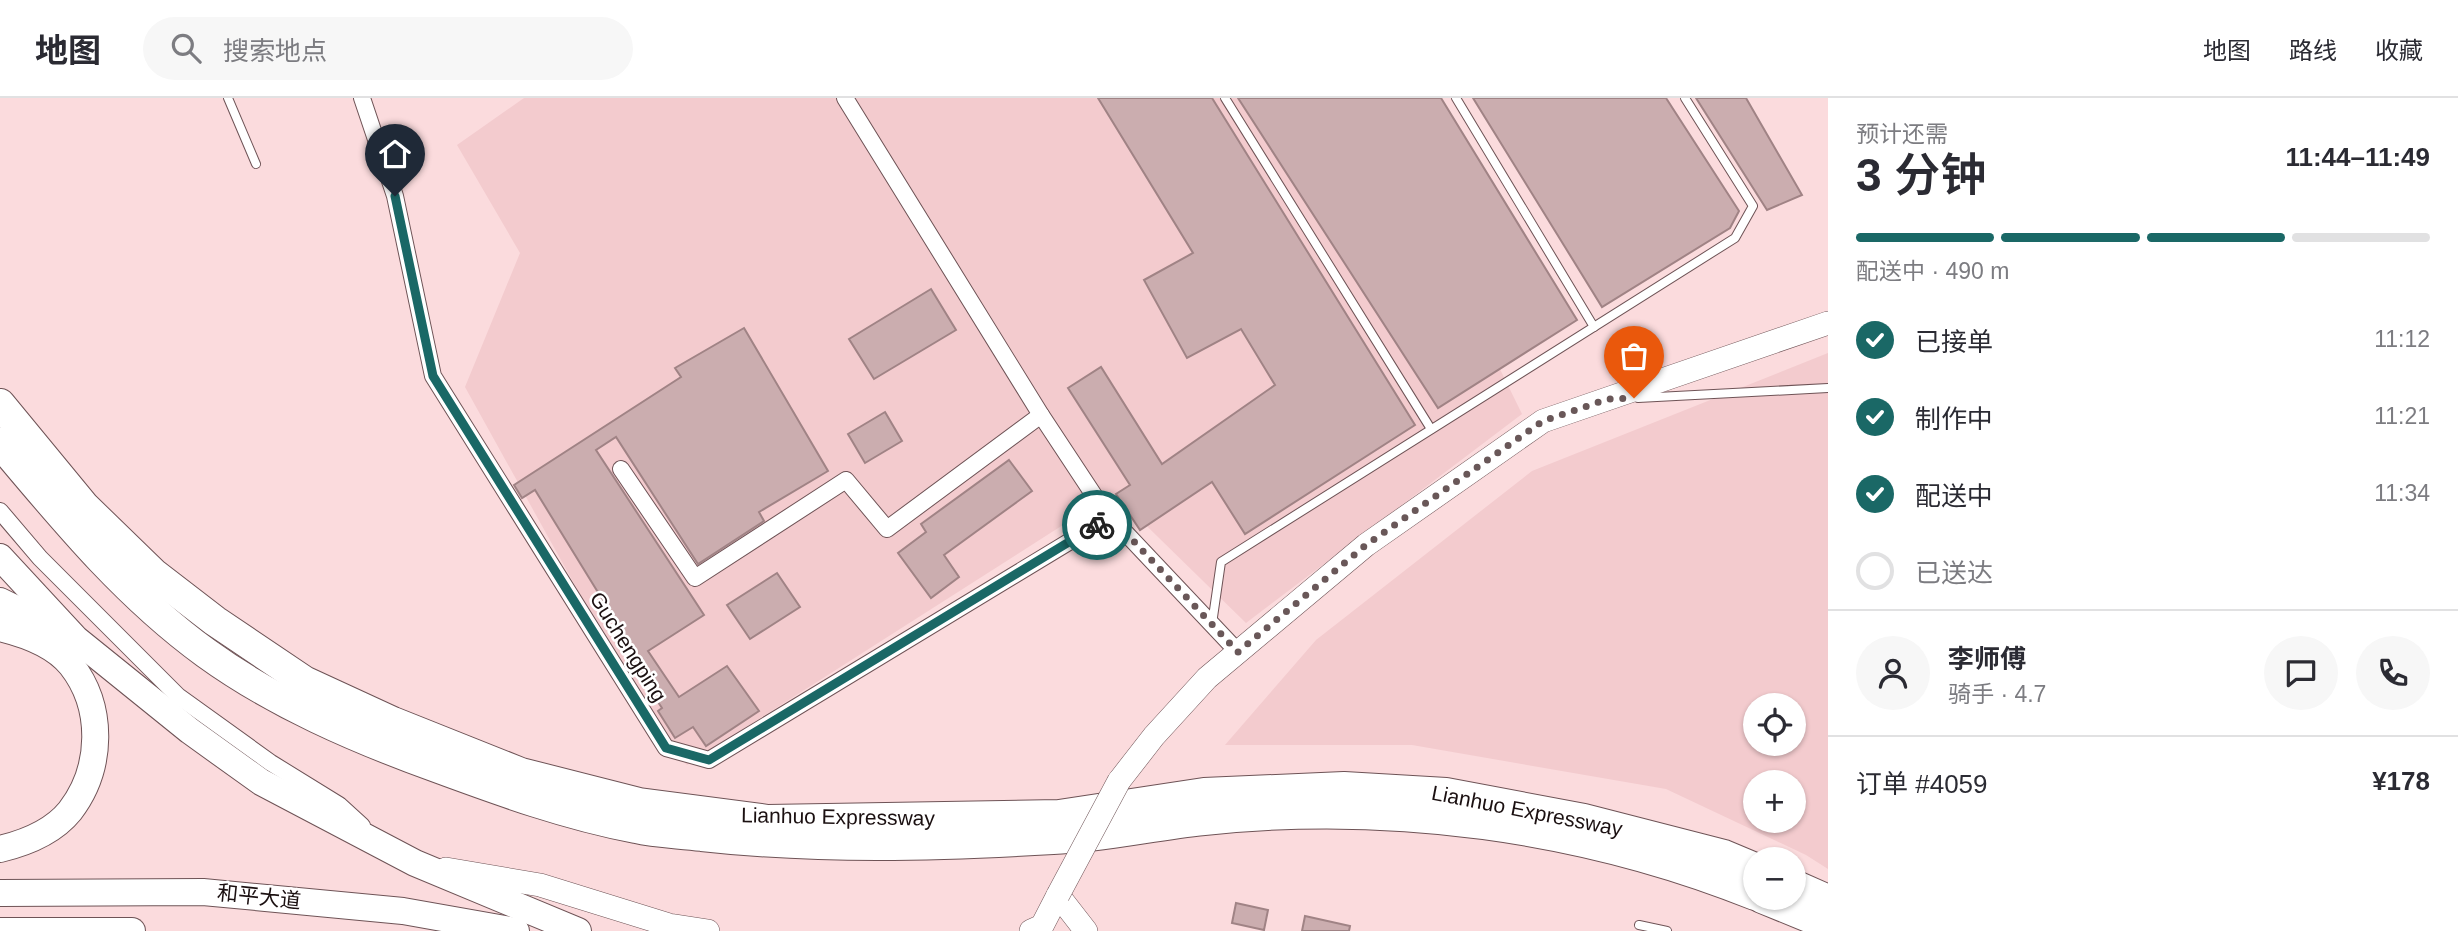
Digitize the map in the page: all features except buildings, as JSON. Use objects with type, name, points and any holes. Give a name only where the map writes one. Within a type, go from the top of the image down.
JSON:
[{"type":"highway","name":"Lianhuo Expressway","points":[[0,404],[84,506],[155,574],[215,621],[304,681],[393,722],[521,773],[639,803],[768,820],[1059,815],[1204,793],[1344,787],[1446,793],[1584,819],[1724,855],[1743,863]]},
{"type":"highway","name":"Lianhuo Expressway","points":[[0,443],[69,525],[138,597],[207,654],[288,703],[405,756],[520,797],[624,825],[769,843],[937,844],[1060,839],[1206,819],[1342,812],[1448,819],[1578,841],[1712,877],[1743,890]]},
{"type":"highway","points":[[6,564],[76,639],[190,731],[261,782],[415,863],[578,931]]},
{"type":"highway","points":[[0,601],[76,639]]},
{"type":"highway","points":[[0,628],[25,634],[70,664],[86,691],[98,733],[92,763],[70,811],[46,832],[0,849]]},
{"type":"highway","points":[[1806,890],[1828,900]]},
{"type":"highway","name":"和平大道","points":[[0,893],[204,892],[403,911],[516,931]]},
{"type":"highway","points":[[1791,910],[1828,925]]},
{"type":"highway","points":[[0,931],[132,931]]},
{"type":"main road","points":[[1031,931],[1042,926],[1119,781],[1154,736],[1206,678],[1366,545],[1543,421],[1828,323]]},
{"type":"main road","points":[[415,863],[540,886],[669,925],[708,931]]},
{"type":"main road","points":[[1058,895],[1086,931]]},
{"type":"street","name":"Guchengping","points":[[362,98],[395,196],[433,376],[666,748],[709,760],[1111,517]]},
{"type":"street","points":[[845,98],[1041,415],[1111,517],[1238,652]]},
{"type":"street","points":[[621,469],[695,578],[846,480],[887,529],[1041,415]]},
{"type":"street","points":[[0,511],[40,558],[178,696],[271,763],[339,806],[385,847]]},
{"type":"lane","points":[[228,98],[256,164]]},
{"type":"lane","points":[[1225,98],[1431,429]]},
{"type":"lane","points":[[1456,98],[1594,327]]},
{"type":"lane","points":[[1212,624],[1221,562],[1735,238],[1753,206],[1685,98]]},
{"type":"lane","points":[[1608,399],[1828,388]]},
{"type":"lane","points":[[1639,925],[1667,931]]},
{"type":"shaded area","points":[[524,98],[1367,98],[1522,414],[1246,623],[1113,493],[687,765],[658,735],[465,387],[520,253],[457,145]]},
{"type":"shaded area","points":[[1828,353],[1828,869],[1806,855],[1806,847],[1789,847],[1759,833],[1806,833],[1806,770],[1743,770],[1743,825],[1666,789],[1412,745],[1225,745],[1316,640],[1532,471]]},
{"type":"way so far","points":[[1097,525],[1111,517],[1238,652],[1366,545],[1543,421],[1608,399],[1634,398]]},
{"type":"route","points":[[395,196],[433,376],[666,748],[709,760],[1097,525]]}]
